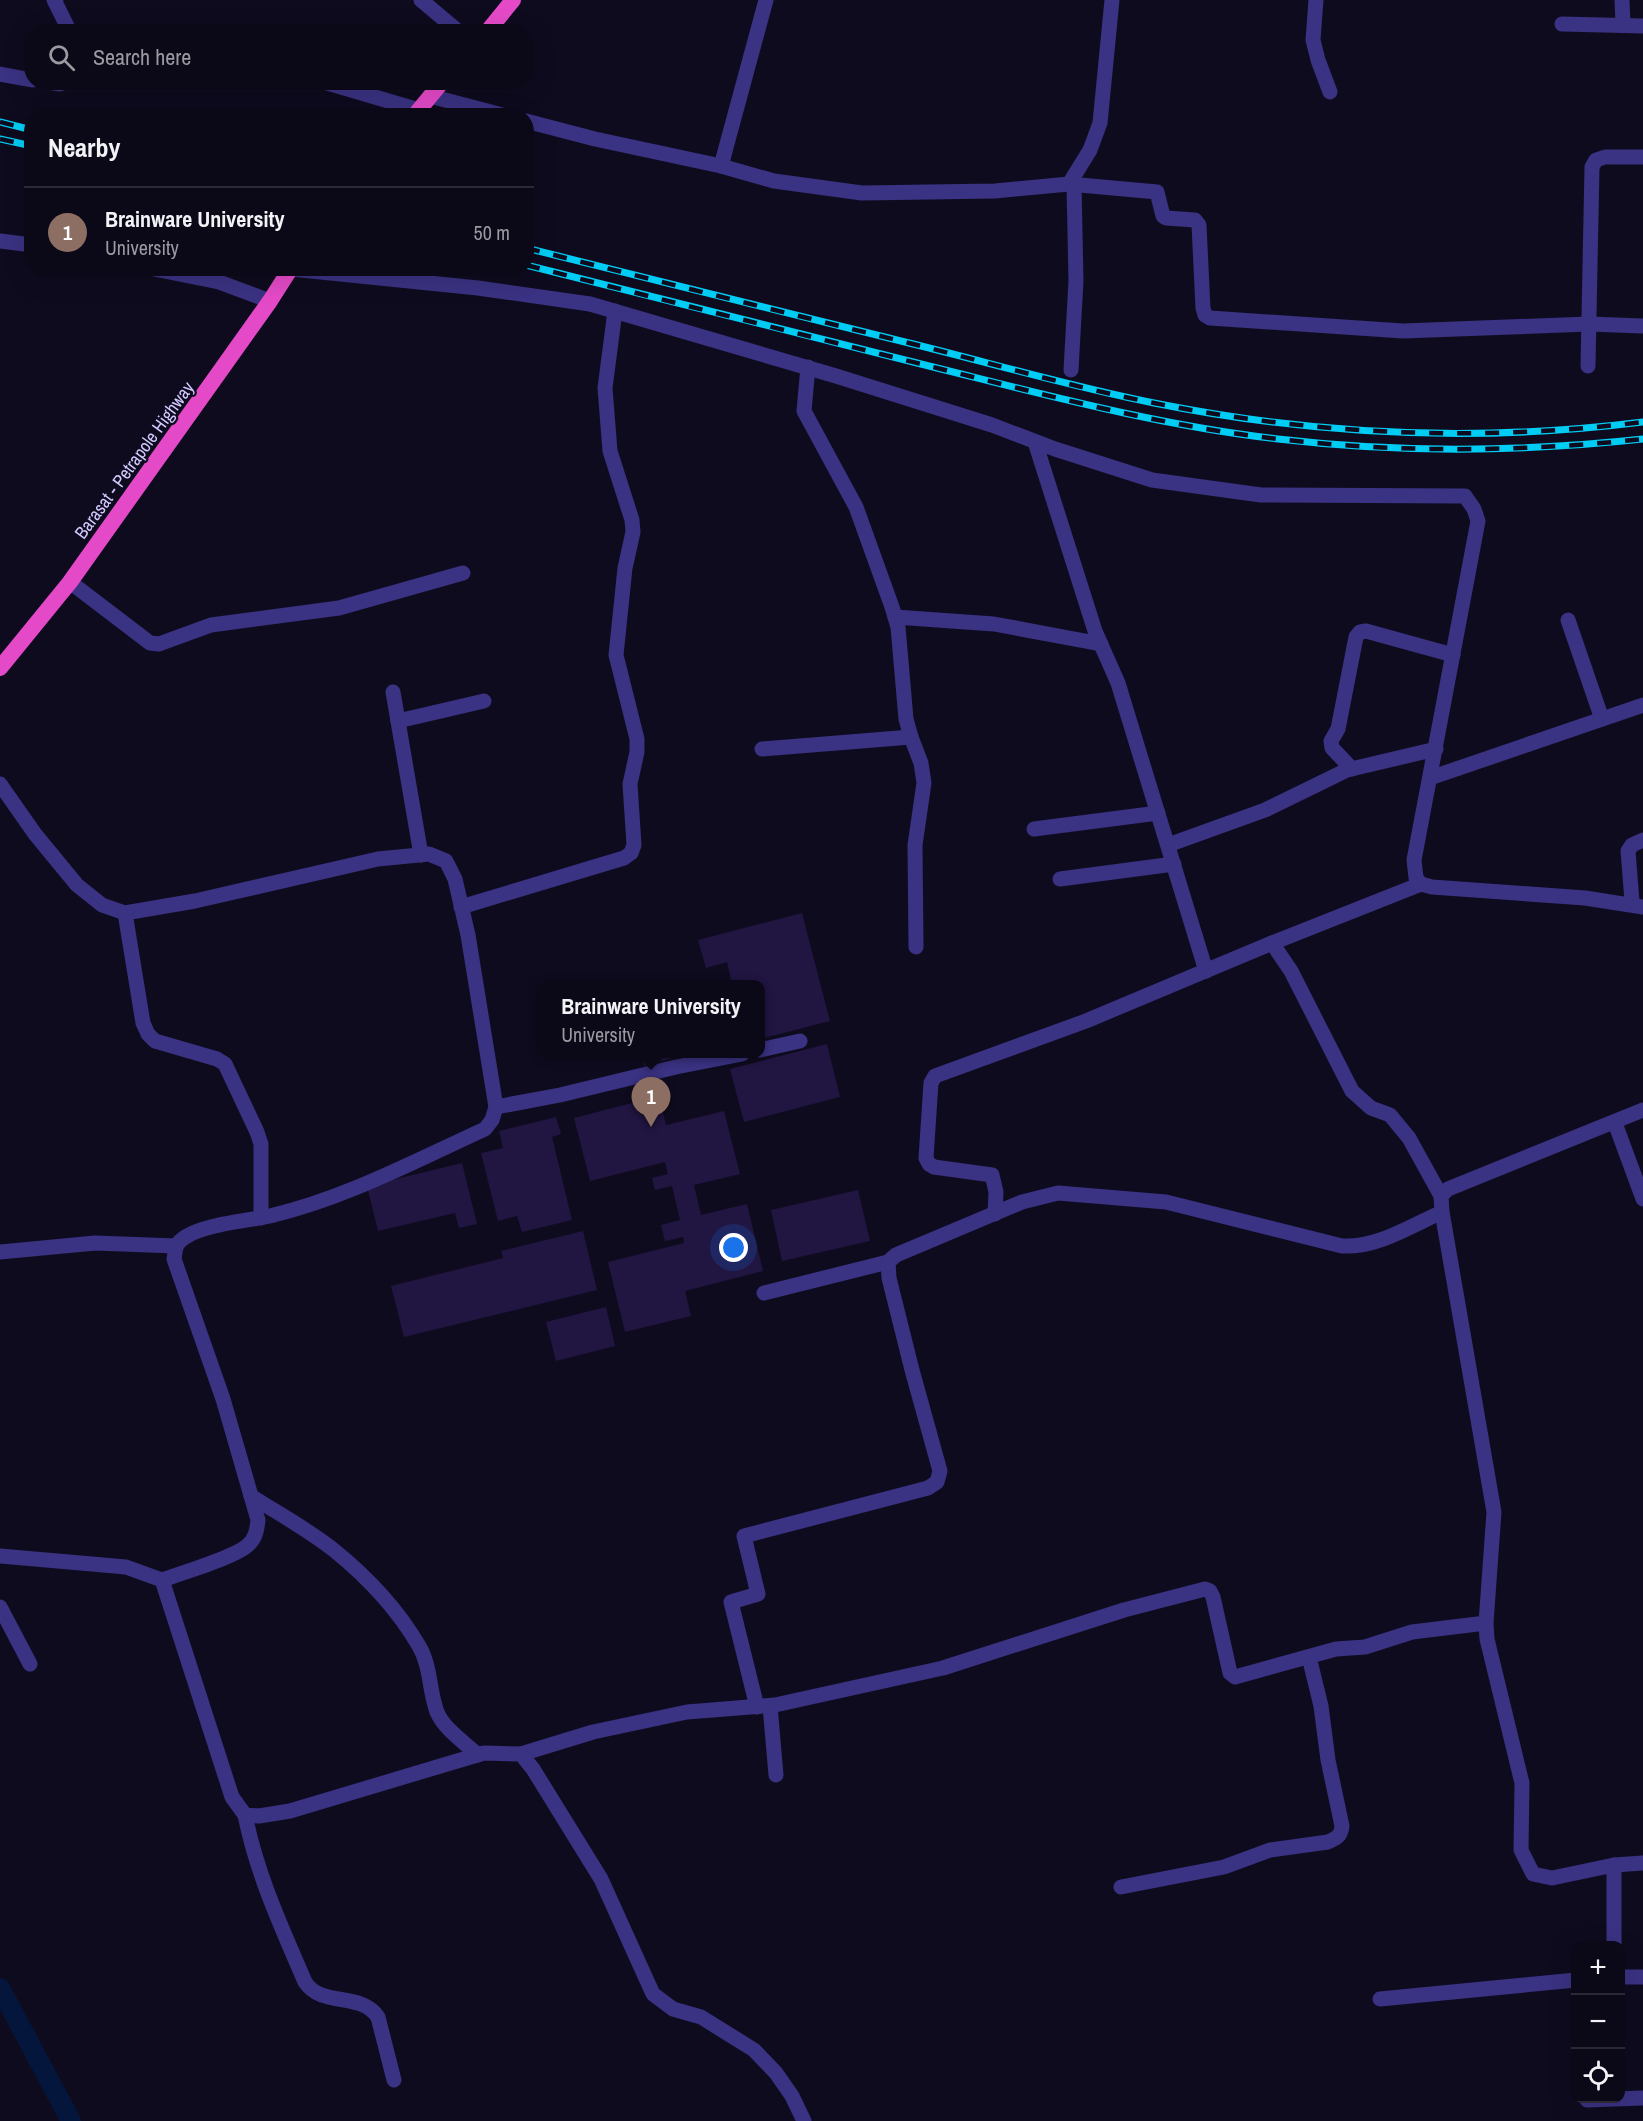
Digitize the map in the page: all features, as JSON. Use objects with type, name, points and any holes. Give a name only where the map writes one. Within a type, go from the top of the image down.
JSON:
[{"type":"highway","points":[[494,24],[513,0]]},
{"type":"highway","points":[[420,108],[435,90]]},
{"type":"highway","name":"Barasat - Petrapole Highway","points":[[0,668],[70,582],[286,276]]},
{"type":"street","points":[[56,0],[54,0],[66,24]]},
{"type":"street","points":[[421,0],[450,24]]},
{"type":"street","points":[[722,166],[766,0]]},
{"type":"street","points":[[1071,370],[1076,281],[1072,184],[1090,150],[1100,123],[1112,0]]},
{"type":"street","points":[[1316,0],[1313,40],[1330,92]]},
{"type":"street","points":[[1622,0],[1623,26]]},
{"type":"street","points":[[1562,24],[1643,26]]},
{"type":"street","points":[[0,74],[24,78]]},
{"type":"street","points":[[348,90],[401,108]]},
{"type":"street","points":[[430,96],[476,108]]},
{"type":"street","points":[[534,123],[595,139],[722,166],[774,181],[862,193],[995,191],[1072,184],[1157,192],[1163,216],[1195,220],[1199,225],[1203,308],[1205,315],[1210,318],[1403,331],[1589,324],[1643,326]]},
{"type":"street","points":[[1588,366],[1592,167],[1596,160],[1605,157],[1643,157]]},
{"type":"street","points":[[0,241],[24,244]]},
{"type":"street","points":[[189,276],[219,282],[270,301]]},
{"type":"street","points":[[360,276],[478,288],[590,304],[992,425],[1035,442],[1152,480],[1261,495],[1465,496],[1479,521],[1414,860],[1416,878],[1421,884],[1431,887],[1636,902],[1628,850],[1632,845],[1643,840]]},
{"type":"street","points":[[462,907],[624,858],[631,853],[634,845],[630,784],[638,739],[616,663],[625,568],[633,532],[632,520],[610,451],[605,388],[615,311]]},
{"type":"street","points":[[808,368],[804,411],[856,507],[896,617],[906,719],[921,763],[924,783],[915,845],[916,946]]},
{"type":"street","points":[[1035,442],[1095,631],[1118,683],[1206,971]]},
{"type":"street","points":[[70,582],[150,643],[159,645],[211,625],[339,608],[462,573]]},
{"type":"street","points":[[896,617],[994,624],[1101,644]]},
{"type":"street","points":[[1568,620],[1602,718]]},
{"type":"street","points":[[1352,769],[1332,748],[1331,741],[1338,729],[1356,637],[1360,632],[1366,631],[1453,655]]},
{"type":"street","points":[[393,692],[421,855]]},
{"type":"street","points":[[398,722],[484,700]]},
{"type":"street","points":[[1430,778],[1643,705]]},
{"type":"street","points":[[762,749],[911,737]]},
{"type":"street","points":[[1168,845],[1265,810],[1339,773],[1436,749]]},
{"type":"street","points":[[0,784],[35,834],[77,885],[102,905],[124,914],[195,901],[378,859],[429,854],[446,861],[455,879],[462,907],[496,1107],[486,1129],[344,1193],[307,1207],[261,1218],[226,1223],[185,1236],[176,1246],[174,1259],[224,1399],[258,1520],[257,1533],[248,1546],[231,1555],[162,1580],[126,1567],[0,1556]]},
{"type":"street","points":[[1034,829],[1158,813]]},
{"type":"street","points":[[1060,879],[1174,864]]},
{"type":"street","points":[[995,1214],[996,1192],[992,1175],[934,1167],[926,1158],[931,1083],[935,1076],[1086,1021],[1421,884]]},
{"type":"street","points":[[124,914],[143,1023],[148,1034],[155,1041],[217,1059],[225,1064],[257,1132],[262,1160],[261,1218]]},
{"type":"street","points":[[1272,943],[1292,971],[1352,1091],[1371,1108],[1390,1115],[1409,1138],[1441,1196],[1494,1512],[1486,1623],[1487,1639],[1522,1783],[1520,1843],[1523,1856],[1533,1874],[1552,1878],[1614,1865],[1643,1863]]},
{"type":"street","points":[[765,1049],[800,1041]]},
{"type":"street","points":[[496,1107],[560,1095],[718,1058]]},
{"type":"street","points":[[1441,1196],[1448,1189],[1643,1110]]},
{"type":"street","points":[[1615,1123],[1643,1198]]},
{"type":"street","points":[[764,1293],[888,1262],[896,1255],[1022,1202],[1058,1193],[1140,1198],[1202,1209],[1342,1246],[1358,1247],[1442,1212]]},
{"type":"street","points":[[0,1252],[95,1243],[176,1246]]},
{"type":"street","points":[[776,1775],[763,1707],[731,1602],[758,1594],[744,1536],[928,1488],[937,1482],[940,1471],[909,1360],[889,1278],[888,1262]]},
{"type":"street","points":[[251,1496],[333,1550],[365,1577],[420,1648],[428,1669],[440,1718],[478,1755]]},
{"type":"street","points":[[162,1580],[232,1797],[245,1815],[252,1850],[260,1873],[305,1982],[310,1990],[318,1995],[362,2003],[372,2009],[378,2017],[394,2080]]},
{"type":"street","points":[[245,1815],[259,1816],[290,1811],[484,1753],[521,1754],[592,1732],[687,1712],[763,1707],[956,1665],[1124,1610],[1205,1589],[1210,1591],[1213,1597],[1230,1673],[1235,1677],[1336,1649],[1365,1647],[1412,1632],[1486,1623]]},
{"type":"street","points":[[0,1607],[30,1664]]},
{"type":"street","points":[[1121,1887],[1224,1868],[1270,1850],[1328,1842],[1341,1833],[1342,1826],[1328,1760],[1321,1706],[1309,1657]]},
{"type":"street","points":[[521,1754],[533,1769],[601,1879],[653,1994],[673,2008],[701,2018],[754,2050],[792,2096],[804,2121]]},
{"type":"street","points":[[1614,1865],[1614,1941]]},
{"type":"street","points":[[1625,1977],[1643,1977]]},
{"type":"street","points":[[1380,1999],[1571,1980]]},
{"type":"street","points":[[1625,2099],[1643,2098]]},
{"type":"building","points":[[802,913],[830,1021],[765,1038],[765,980],[731,980],[727,962],[706,968],[698,940]]},
{"type":"building","points":[[827,1044],[840,1097],[744,1122],[730,1069]]},
{"type":"building","points":[[641,1058],[673,1058],[644,1066]]},
{"type":"building","points":[[659,1096],[666,1125],[724,1111],[740,1174],[694,1185],[701,1215],[747,1204],[763,1271],[685,1291],[691,1316],[625,1332],[608,1262],[684,1243],[683,1237],[665,1241],[661,1225],[680,1220],[672,1186],[655,1190],[652,1178],[668,1174],[665,1162],[590,1181],[574,1118]]},
{"type":"building","points":[[556,1117],[561,1134],[552,1137],[572,1220],[522,1232],[517,1216],[498,1221],[481,1153],[503,1148],[499,1131]]},
{"type":"building","points":[[462,1163],[477,1224],[459,1228],[455,1213],[378,1231],[367,1186]]},
{"type":"building","points":[[858,1190],[870,1241],[782,1261],[771,1210]]},
{"type":"building","points":[[583,1231],[597,1290],[404,1337],[391,1286],[503,1258],[501,1251]]},
{"type":"building","points":[[606,1307],[615,1346],[556,1361],[546,1322]]},
{"type":"waterway","points":[[0,1988],[71,2121]]},
{"type":"railway","points":[[0,122],[24,128]]},
{"type":"railway","points":[[0,139],[24,144]]},
{"type":"railway","points":[[534,250],[1093,390],[1214,414],[1336,428],[1398,432],[1521,432],[1643,422]]},
{"type":"railway","points":[[534,267],[1064,399],[1149,418],[1235,433],[1323,444],[1415,449],[1552,446],[1643,439]]},
{"type":"place","name":"Brainware University","points":[[651,1127]]}]
